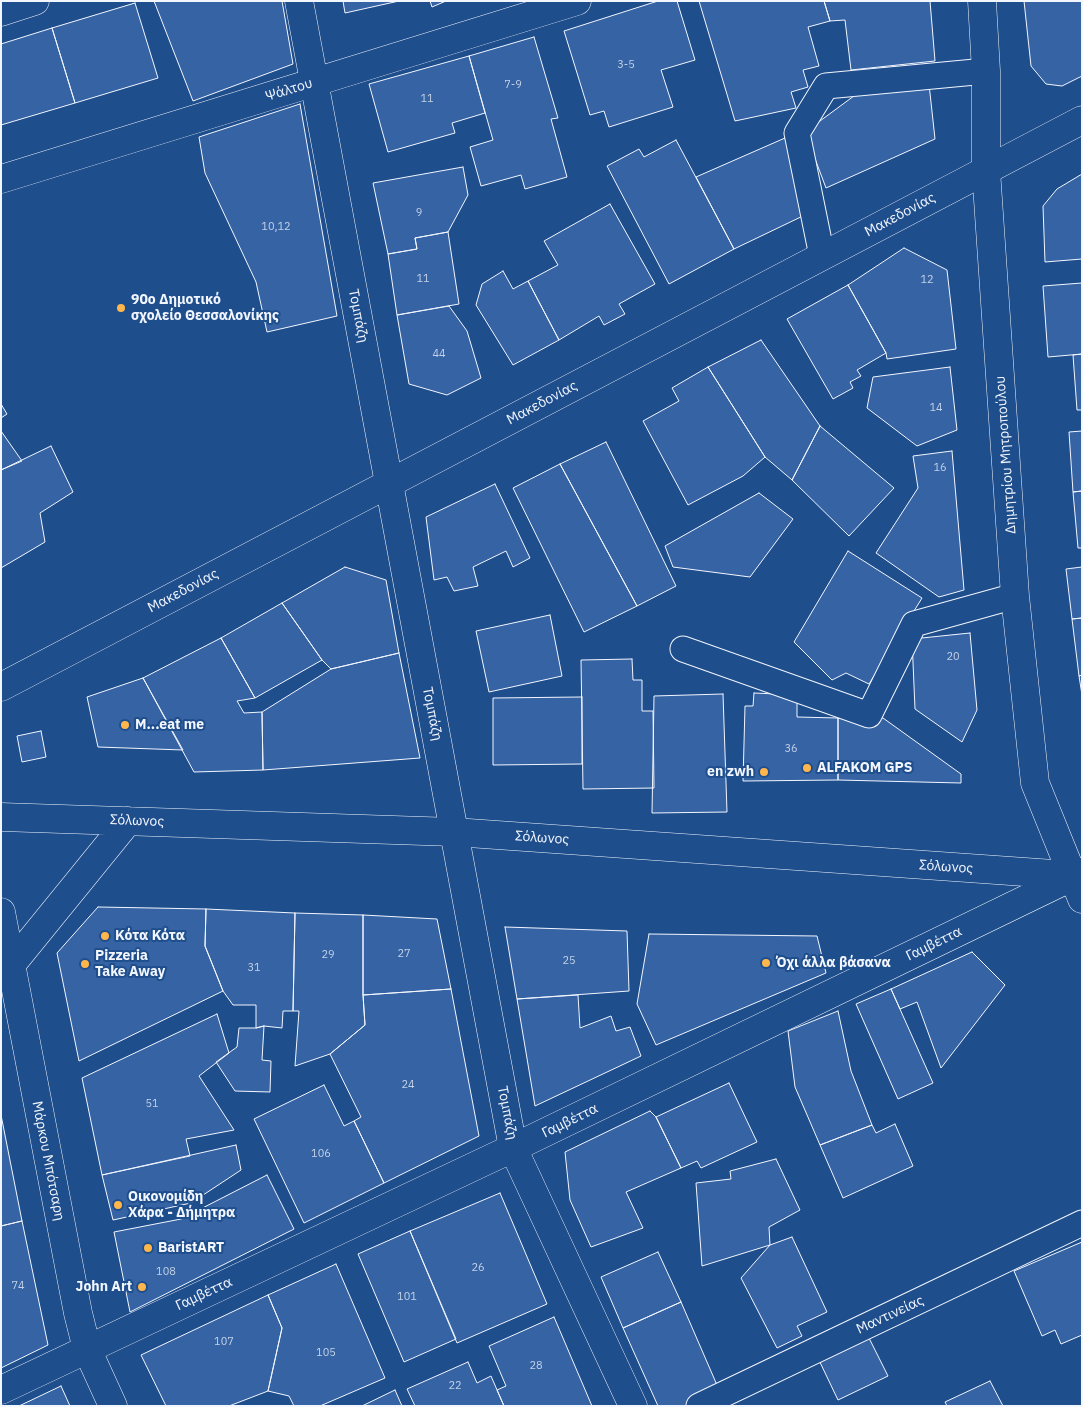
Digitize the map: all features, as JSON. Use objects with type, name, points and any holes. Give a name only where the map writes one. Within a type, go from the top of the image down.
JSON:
[{"type":"street","points":[[3,8],[35,1]]},
{"type":"street","name":"Τομπάζη","points":[[299,1],[513,1148],[634,1406]]},
{"type":"street","name":"Ψάλτου","points":[[1,179],[577,1]]},
{"type":"street","name":"Δημητρίου Μητροπούλου","points":[[982,1],[986,71],[986,170],[1016,596],[1035,783],[1080,881]]},
{"type":"street","points":[[822,256],[798,133],[826,86],[986,71]]},
{"type":"street","name":"Μακεδονίας","points":[[1,686],[1082,120]]},
{"type":"street","points":[[682,649],[869,715],[914,624],[1016,596]]},
{"type":"street","name":"Σόλωνος","points":[[1,817],[454,832],[1080,881]]},
{"type":"street","points":[[11,965],[128,821]]},
{"type":"street","name":"Γαμβέττα","points":[[1,1390],[1080,881]]},
{"type":"street","name":"Μάρκου Μπότσαρη","points":[[1,912],[72,1284],[87,1350],[113,1406]]},
{"type":"street","name":"Μαντινείας","points":[[699,1406],[1082,1223]]},
{"type":"building","points":[[154,1],[282,1],[293,64],[193,101]]},
{"type":"building","points":[[343,1],[399,1],[345,13]]},
{"type":"building","points":[[430,1],[446,1],[432,7]]},
{"type":"building","points":[[658,1],[677,1],[695,60],[661,70],[673,107],[609,127],[604,111],[590,115],[564,31]]},
{"type":"building","points":[[699,1],[824,1],[830,21],[808,27],[819,66],[803,70],[808,87],[791,92],[796,108],[735,121]]},
{"type":"building","points":[[824,1],[930,1],[935,61],[851,70],[845,20],[830,21]]},
{"type":"building","points":[[1024,1],[1082,1],[1082,76],[1062,86],[1046,84],[1031,66]]},
{"type":"building","points":[[135,3],[158,78],[75,103],[52,28]]},
{"type":"building","points":[[52,28],[75,103],[1,125],[1,44]]},
{"type":"building","points":[[534,37],[558,118],[551,119],[567,177],[525,189],[521,175],[481,186],[470,147],[493,140],[469,56]]},
{"type":"building","points":[[469,56],[485,113],[452,123],[455,133],[388,152],[369,84]]},
{"type":"building","points":[[929,84],[935,139],[826,188],[805,132],[858,93]]},
{"type":"building","points":[[300,104],[337,316],[267,332],[256,282],[205,173],[199,137]]},
{"type":"building","points":[[785,138],[807,214],[734,249],[696,177]]},
{"type":"building","points":[[676,140],[734,249],[669,284],[607,166],[639,149],[644,157]]},
{"type":"building","points":[[463,167],[468,195],[448,232],[415,238],[417,249],[388,254],[373,183]]},
{"type":"building","points":[[1082,174],[1082,259],[1045,262],[1043,206],[1057,189]]},
{"type":"building","points":[[610,204],[655,284],[619,304],[625,314],[604,325],[599,316],[559,340],[528,281],[558,265],[544,241]]},
{"type":"building","points":[[448,232],[459,304],[397,315],[388,254],[417,249],[415,238]]},
{"type":"building","points":[[904,248],[947,270],[956,349],[887,359],[886,353],[848,285]]},
{"type":"building","points":[[503,271],[513,289],[528,281],[559,340],[513,365],[476,305],[482,284]]},
{"type":"building","points":[[1082,283],[1082,354],[1048,357],[1043,286]]},
{"type":"building","points":[[848,285],[886,353],[857,370],[861,376],[850,382],[853,388],[833,399],[787,319]]},
{"type":"building","points":[[449,306],[467,331],[481,378],[447,395],[409,384],[397,315]]},
{"type":"building","points":[[761,340],[820,426],[792,480],[765,457],[708,367]]},
{"type":"building","points":[[1082,354],[1082,410],[1077,410],[1073,355]]},
{"type":"building","points":[[708,367],[765,457],[743,476],[688,505],[643,421],[679,401],[672,388]]},
{"type":"building","points":[[950,367],[957,430],[917,446],[867,408],[873,377]]},
{"type":"building","points":[[1,404],[7,414],[1,418]]},
{"type":"building","points":[[820,426],[894,488],[849,536],[792,480]]},
{"type":"building","points":[[1,431],[22,461],[1,470]]},
{"type":"building","points":[[1082,431],[1082,491],[1073,492],[1069,432]]},
{"type":"building","points":[[606,442],[676,586],[637,606],[560,464]]},
{"type":"building","points":[[51,446],[73,492],[40,513],[45,542],[1,568],[1,470]]},
{"type":"building","points":[[952,451],[964,590],[939,597],[876,553],[918,488],[913,456]]},
{"type":"building","points":[[560,464],[637,606],[584,632],[513,488]]},
{"type":"building","points":[[495,484],[530,558],[513,567],[506,551],[473,567],[478,586],[454,591],[447,577],[434,580],[426,517]]},
{"type":"building","points":[[1082,491],[1082,548],[1078,548],[1073,492]]},
{"type":"building","points":[[759,493],[793,519],[750,577],[673,567],[665,546]]},
{"type":"building","points":[[848,551],[922,598],[869,684],[846,673],[832,680],[794,642]]},
{"type":"building","points":[[345,567],[386,580],[399,653],[331,669],[322,660],[282,603]]},
{"type":"building","points":[[1082,567],[1082,618],[1072,619],[1066,569]]},
{"type":"building","points":[[282,603],[322,660],[255,698],[221,638]]},
{"type":"building","points":[[550,615],[562,676],[489,692],[476,631]]},
{"type":"building","points":[[1082,618],[1082,675],[1079,676],[1072,619]]},
{"type":"building","points":[[970,633],[977,710],[962,742],[915,709],[912,639]]},
{"type":"building","points":[[221,638],[255,698],[237,701],[244,713],[262,712],[263,770],[194,772],[143,678]]},
{"type":"building","points":[[399,653],[420,758],[263,770],[262,712],[331,669]]},
{"type":"building","points":[[632,659],[633,680],[642,680],[642,711],[653,711],[654,788],[583,789],[581,660]]},
{"type":"building","points":[[1082,675],[1082,695],[1079,676]]},
{"type":"building","points":[[143,678],[183,750],[98,747],[87,697]]},
{"type":"building","points":[[754,693],[797,695],[797,717],[838,718],[838,780],[743,781],[745,706],[753,706]]},
{"type":"building","points":[[723,694],[727,812],[652,813],[654,696]]},
{"type":"building","points":[[582,697],[582,764],[493,765],[493,698]]},
{"type":"building","points":[[838,718],[883,718],[961,774],[961,783],[838,780]]},
{"type":"building","points":[[41,731],[46,757],[22,762],[17,736]]},
{"type":"building","points":[[98,907],[206,909],[205,946],[223,991],[79,1061],[57,953]]},
{"type":"building","points":[[206,909],[295,913],[293,1011],[283,1011],[282,1028],[264,1026],[256,1028],[256,1005],[233,1005],[223,991],[205,946]]},
{"type":"building","points":[[295,913],[363,915],[365,1025],[330,1054],[295,1066],[299,1011],[293,1011]]},
{"type":"building","points":[[363,915],[437,919],[451,989],[363,995]]},
{"type":"building","points":[[505,927],[627,931],[629,991],[517,999]]},
{"type":"building","points":[[649,934],[817,936],[826,973],[656,1045],[637,1004]]},
{"type":"building","points":[[972,952],[1005,985],[941,1068],[917,1002],[900,1009],[891,989]]},
{"type":"building","points":[[451,989],[479,1136],[384,1183],[354,1121],[361,1117],[330,1054],[365,1025],[363,995]]},
{"type":"building","points":[[891,989],[933,1083],[898,1099],[856,1004]]},
{"type":"building","points":[[578,995],[580,1028],[611,1016],[616,1031],[630,1027],[641,1056],[535,1106],[517,999]]},
{"type":"building","points":[[838,1011],[851,1071],[872,1125],[820,1145],[795,1087],[788,1031]]},
{"type":"building","points":[[217,1014],[229,1053],[199,1076],[234,1130],[186,1139],[190,1156],[102,1175],[82,1078]]},
{"type":"building","points":[[264,1026],[262,1060],[271,1061],[270,1092],[235,1091],[216,1062],[237,1047],[239,1028]]},
{"type":"building","points":[[729,1083],[757,1142],[701,1168],[697,1161],[681,1168],[656,1117]]},
{"type":"building","points":[[324,1085],[344,1126],[354,1121],[384,1183],[304,1223],[254,1119]]},
{"type":"building","points":[[650,1111],[656,1117],[681,1168],[626,1192],[643,1228],[591,1247],[570,1200],[565,1152]]},
{"type":"building","points":[[1,1115],[22,1221],[1,1226]]},
{"type":"building","points":[[895,1124],[913,1166],[843,1198],[820,1145],[872,1125],[876,1133]]},
{"type":"building","points":[[236,1145],[241,1170],[191,1203],[113,1220],[102,1175]]},
{"type":"building","points":[[776,1159],[800,1210],[769,1227],[770,1245],[702,1266],[696,1183],[731,1179],[730,1171]]},
{"type":"building","points":[[267,1175],[294,1229],[130,1312],[114,1232],[181,1219]]},
{"type":"building","points":[[500,1193],[547,1304],[457,1343],[410,1231]]},
{"type":"building","points":[[22,1221],[48,1345],[1,1368],[1,1226]]},
{"type":"building","points":[[410,1231],[456,1339],[404,1362],[358,1254]]},
{"type":"building","points":[[792,1237],[827,1312],[797,1326],[802,1336],[777,1348],[741,1278],[770,1245]]},
{"type":"building","points":[[1082,1242],[1082,1335],[1061,1344],[1055,1330],[1042,1336],[1014,1271]]},
{"type":"building","points":[[658,1252],[681,1302],[623,1328],[601,1277]]},
{"type":"building","points":[[336,1264],[385,1378],[320,1406],[294,1406],[289,1396],[268,1391],[282,1328],[268,1295]]},
{"type":"building","points":[[268,1295],[282,1328],[268,1391],[229,1406],[166,1406],[141,1355]]},
{"type":"building","points":[[681,1302],[720,1392],[688,1406],[658,1406],[623,1328]]},
{"type":"building","points":[[554,1317],[592,1406],[504,1406],[497,1390],[506,1386],[489,1346]]},
{"type":"building","points":[[866,1332],[888,1376],[838,1400],[817,1356]]},
{"type":"building","points":[[468,1362],[477,1383],[491,1376],[504,1406],[415,1406],[407,1389]]},
{"type":"building","points":[[990,1381],[1003,1406],[947,1406],[945,1402]]},
{"type":"building","points":[[61,1386],[70,1406],[19,1406]]},
{"type":"building","points":[[395,1390],[402,1406],[362,1406]]},
{"type":"place","name":"90ο Δημοτικό σχολείο Θεσσαλονίκης","points":[[121,308]]},
{"type":"place","name":"M...eat me","points":[[125,725]]},
{"type":"place","name":"ALFAKOM GPS","points":[[807,768]]},
{"type":"place","name":"en zwh","points":[[764,772]]},
{"type":"place","name":"Κότα Κότα","points":[[105,936]]},
{"type":"place","name":"Όχι άλλα βάσανα","points":[[766,963]]},
{"type":"place","name":"Pizzeria Take Away","points":[[85,964]]},
{"type":"place","name":"Οικονομίδη Χάρα - Δήμητρα","points":[[118,1205]]},
{"type":"place","name":"BaristART","points":[[148,1248]]},
{"type":"place","name":"John Art","points":[[142,1287]]}]
